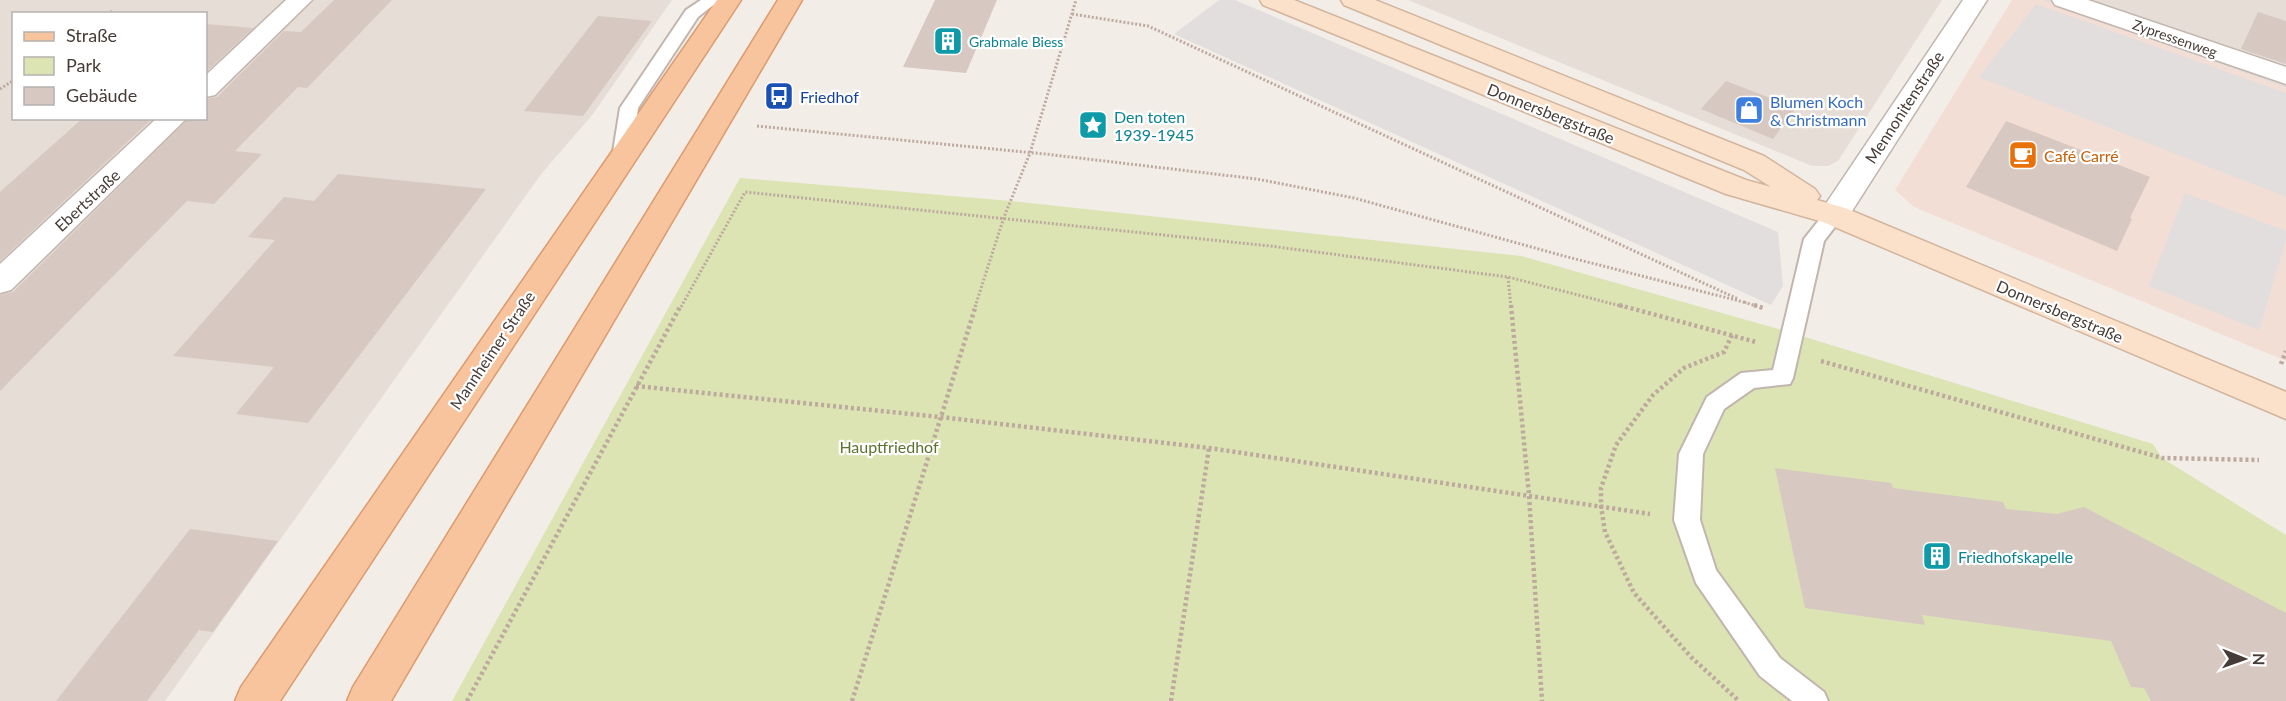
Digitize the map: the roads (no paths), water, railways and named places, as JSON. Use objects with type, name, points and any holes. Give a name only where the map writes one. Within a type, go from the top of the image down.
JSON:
[{"type":"main road","name":"Mannheimer Straße","points":[[256,701],[729,0]]},
{"type":"main road","points":[[368,701],[790,0]]},
{"type":"main road","name":"Donnersbergstraße","points":[[1272,0],[1736,187],[1834,215],[2286,406]]},
{"type":"main road","name":"Donnersbergstraße","points":[[1353,0],[1754,163],[1834,215]]},
{"type":"street","points":[[207,88],[300,0]]},
{"type":"street","name":"Mennonitenstraße","points":[[1834,215],[1975,0]]},
{"type":"street","name":"Zypressenweg","points":[[2064,0],[2286,76]]},
{"type":"street","name":"Ebertstraße","points":[[0,282],[172,120]]},
{"type":"lane","points":[[622,158],[629,108],[692,14],[712,0]]},
{"type":"lane","points":[[1814,701],[1770,667],[1711,585],[1705,575],[1687,520],[1691,454],[1715,403],[1749,379],[1782,378],[1814,239],[1834,215]]},
{"type":"place","name":"Grabmale Biess","points":[[948,41]]},
{"type":"place","name":"Friedhof","points":[[779,96]]},
{"type":"place","name":"Blumen Koch & Christmann","points":[[1749,110]]},
{"type":"place","name":"Den toten 1939-1945","points":[[1093,125]]},
{"type":"place","name":"Café Carré","points":[[2023,155]]},
{"type":"place","name":"Friedhofskapelle","points":[[1937,556]]},
{"type":"park label","name":"Hauptfriedhof","points":[[889,446]]}]
